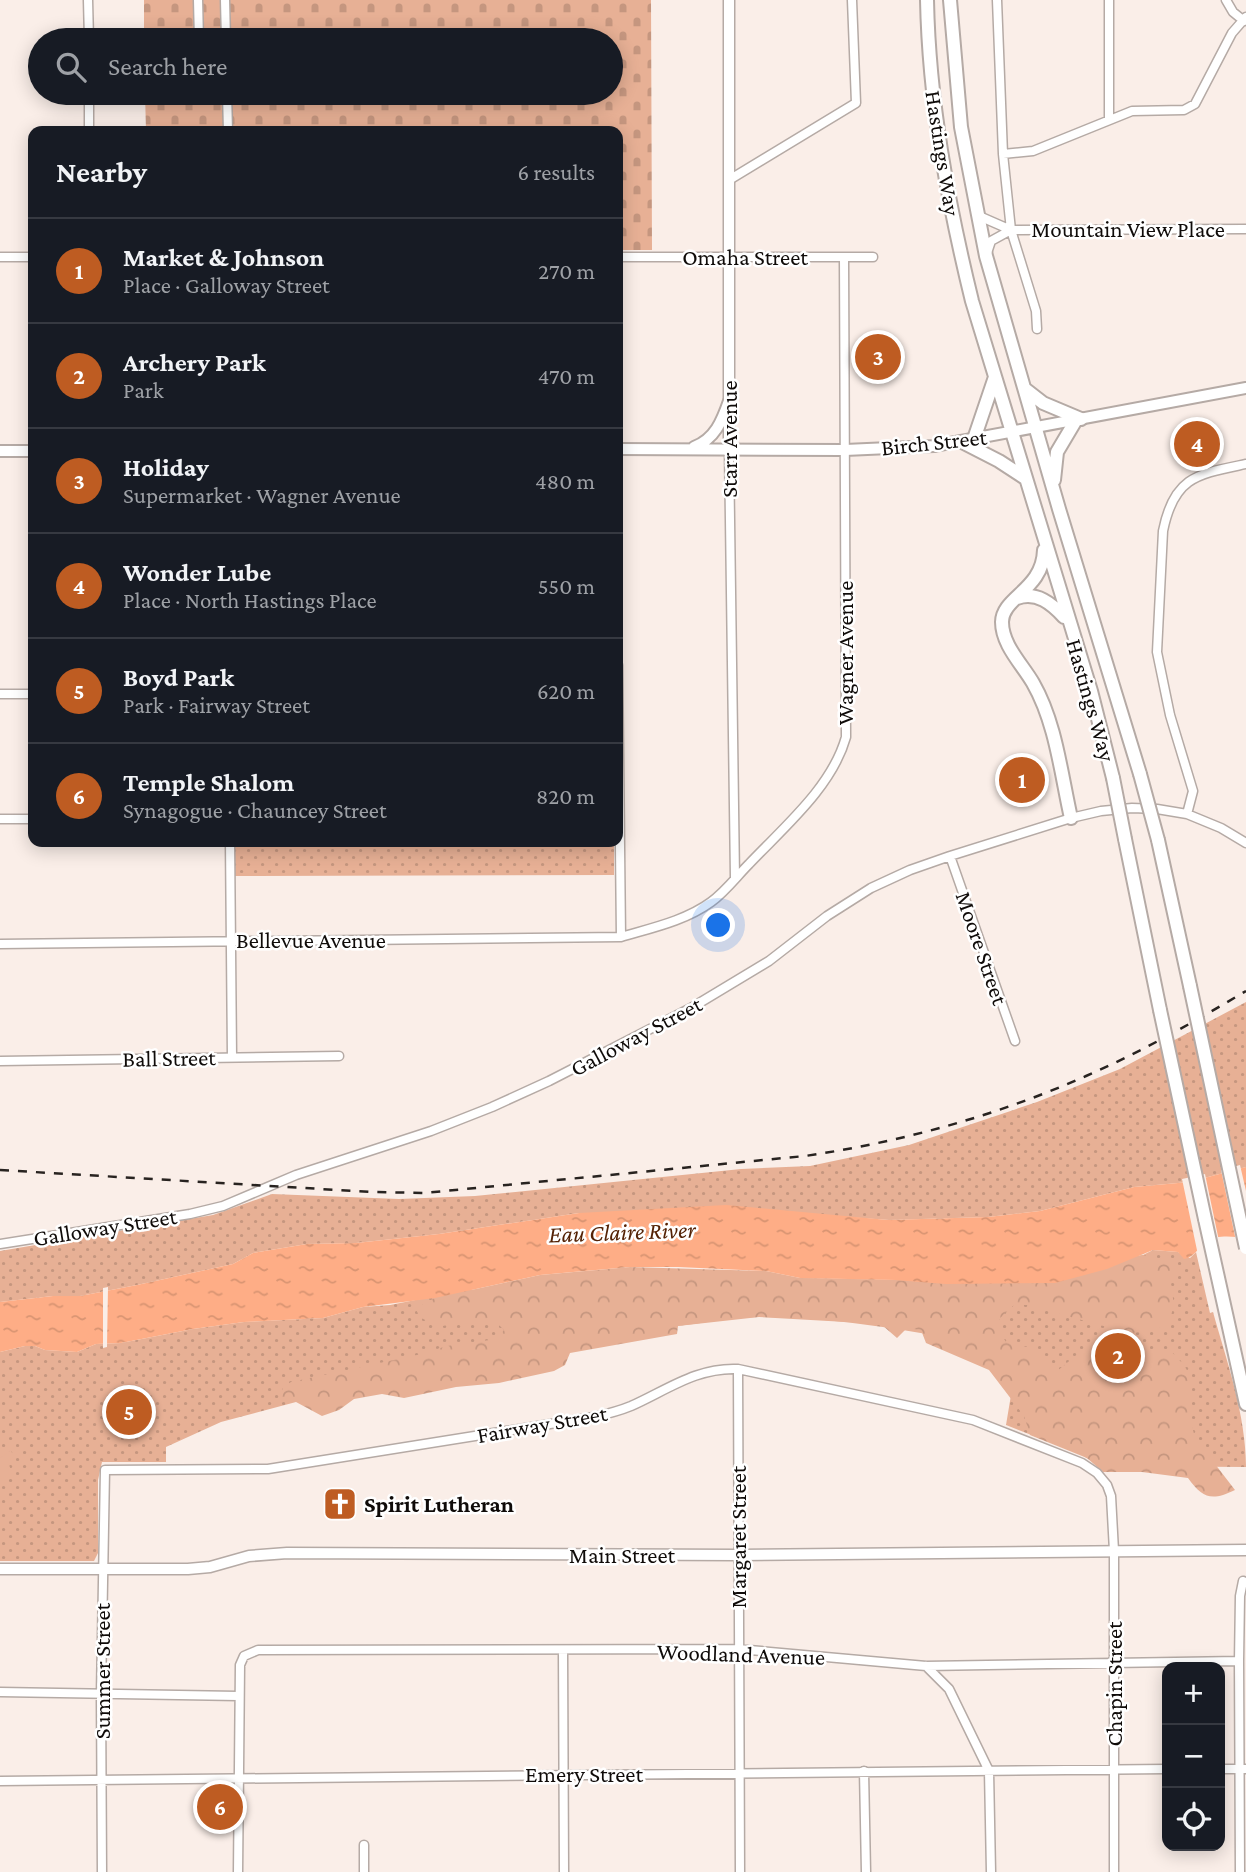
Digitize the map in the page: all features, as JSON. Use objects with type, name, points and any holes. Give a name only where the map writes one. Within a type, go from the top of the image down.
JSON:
[{"type":"main road","name":"Hastings Way","points":[[927,0],[937,129],[956,238],[972,301],[1091,691],[1246,1404]]},
{"type":"main road","name":"Hastings Way","points":[[950,0],[961,127],[986,256],[1158,840],[1246,1248]]},
{"type":"main road","points":[[995,377],[968,441],[1025,478]]},
{"type":"main road","name":"Birch Street","points":[[623,449],[845,450],[915,447],[968,441],[1246,388]]},
{"type":"main road","points":[[1025,389],[1043,402],[1079,420],[1057,452],[1053,487]]},
{"type":"main road","points":[[687,449],[702,443],[714,432],[729,401]]},
{"type":"main road","points":[[0,451],[28,451]]},
{"type":"main road","points":[[1043,538],[1043,563],[1031,585],[1003,614],[1004,637],[1043,702],[1071,818]]},
{"type":"main road","points":[[1017,598],[1024,595],[1044,600],[1052,604],[1068,621]]},
{"type":"street","points":[[88,0],[89,28]]},
{"type":"street","points":[[198,0],[199,28]]},
{"type":"street","points":[[225,0],[226,28]]},
{"type":"street","name":"Starr Avenue","points":[[729,0],[729,449],[735,878]]},
{"type":"street","points":[[729,180],[856,103],[852,0]]},
{"type":"street","points":[[997,0],[1003,154],[1011,230],[1036,311],[1037,329]]},
{"type":"street","points":[[1109,0],[1110,119]]},
{"type":"street","points":[[1003,154],[1033,151],[1132,111],[1184,110],[1195,104],[1232,33],[1245,20],[1233,12],[1226,0]]},
{"type":"street","points":[[89,105],[89,126]]},
{"type":"street","points":[[227,105],[228,126]]},
{"type":"street","name":"Mountain View Place","points":[[979,216],[1011,230],[1246,229]]},
{"type":"street","name":"Mountain View Place","points":[[986,256],[991,241],[1011,230]]},
{"type":"street","points":[[0,257],[28,257]]},
{"type":"street","name":"Omaha Street","points":[[623,257],[873,257]]},
{"type":"street","name":"Wagner Avenue","points":[[621,937],[683,917],[712,901],[800,811],[833,768],[842,751],[846,737],[844,257]]},
{"type":"street","points":[[1187,814],[1193,790],[1170,715],[1157,652],[1163,531],[1166,514],[1176,494],[1188,482],[1208,471],[1246,464]]},
{"type":"street","points":[[0,694],[28,694]]},
{"type":"street","name":"Galloway Street","points":[[0,1244],[190,1214],[223,1206],[296,1175],[430,1131],[492,1107],[549,1081],[712,996],[788,948],[827,916],[871,888],[950,856],[1071,818],[1132,808],[1187,814],[1221,828],[1246,843]]},
{"type":"street","points":[[0,819],[28,819]]},
{"type":"street","points":[[230,847],[232,1057]]},
{"type":"street","points":[[620,847],[621,937]]},
{"type":"street","name":"Moore Street","points":[[950,856],[1014,1041]]},
{"type":"street","name":"Bellevue Avenue","points":[[0,944],[621,937]]},
{"type":"street","name":"Ball Street","points":[[0,1061],[339,1055]]},
{"type":"street","name":"Fairway Street","points":[[105,1470],[268,1469],[594,1418],[630,1406],[706,1371],[738,1369],[973,1420],[1082,1463],[1097,1473],[1107,1485],[1111,1496]]},
{"type":"street","name":"Margaret Street","points":[[738,1369],[740,1872]]},
{"type":"street","name":"Summer Street","points":[[102,1872],[101,1694],[105,1470]]},
{"type":"street","name":"Chapin Street","points":[[1111,1496],[1115,1663],[1114,1872]]},
{"type":"street","name":"Main Street","points":[[0,1569],[210,1567],[249,1556],[287,1553],[737,1555],[1246,1550]]},
{"type":"street","points":[[1241,1872],[1239,1661],[1240,1596],[1243,1581]]},
{"type":"street","name":"Woodland Avenue","points":[[238,1696],[240,1665],[244,1656],[257,1650],[738,1649],[926,1666],[1239,1661]]},
{"type":"street","points":[[563,1650],[564,1872]]},
{"type":"street","points":[[926,1666],[949,1689],[989,1772],[990,1872]]},
{"type":"street","points":[[0,1692],[238,1696],[238,1872]]},
{"type":"street","name":"Emery Street","points":[[0,1781],[1162,1769]]},
{"type":"street","points":[[864,1771],[866,1872]]},
{"type":"street","points":[[364,1845],[364,1872]]},
{"type":"green space","points":[[144,0],[651,0],[652,250],[623,250],[623,126],[146,126],[145,105],[623,105],[623,28],[144,28]]},
{"type":"green space","points":[[233,847],[614,847],[614,875],[233,876]]},
{"type":"green space","points":[[1246,1002],[1246,1167],[1189,1182],[1134,1187],[1040,1211],[988,1217],[889,1220],[834,1216],[579,1213],[439,1234],[356,1243],[307,1244],[253,1253],[233,1264],[80,1296],[0,1302],[0,1251],[213,1215],[272,1194],[399,1199],[475,1196],[741,1169],[810,1166],[909,1145],[1037,1102],[1120,1069]]},
{"type":"green space","points":[[1153,1250],[1178,1252],[1190,1258],[1196,1252],[1210,1313],[1213,1312],[1235,1389],[1243,1428],[1246,1467],[1100,1466],[1080,1454],[1006,1425],[1016,1365],[1004,1347],[820,1319],[758,1317],[677,1326],[296,1402],[221,1422],[166,1447],[166,1462],[102,1462],[98,1480],[98,1553],[94,1561],[0,1561],[0,1352],[35,1346],[45,1350],[77,1352],[96,1344],[121,1343],[193,1329],[244,1322],[323,1318],[363,1307],[390,1305],[466,1290],[800,1278],[895,1280],[1143,1255]]},
{"type":"green space","points":[[1143,1255],[1167,1262],[1176,1269],[1171,1283],[1174,1306],[1168,1324],[1153,1331],[1129,1333],[1027,1305],[1014,1305],[999,1319],[1001,1334],[1006,1342],[1029,1347],[1056,1372],[1086,1347],[1129,1352],[1169,1349],[1192,1378],[1192,1426],[1195,1438],[1235,1490],[1227,1494],[1214,1497],[1203,1494],[1188,1478],[1142,1472],[1103,1472],[1087,1458],[1030,1435],[1024,1416],[989,1370],[926,1343],[921,1330],[907,1328],[897,1338],[882,1325],[872,1321],[759,1317],[678,1326],[677,1334],[570,1353],[565,1365],[554,1371],[499,1383],[456,1387],[404,1398],[382,1394],[354,1399],[339,1410],[322,1416],[296,1402],[279,1402],[283,1387],[291,1382],[447,1346],[497,1339],[504,1330],[498,1324],[458,1323],[437,1327],[420,1317],[415,1308],[435,1298],[540,1275],[630,1267],[766,1271],[800,1278],[946,1284],[1054,1283]]},
{"type":"green space","points":[[11,1450],[13,1456],[8,1462],[12,1473],[0,1479],[0,1458]]},
{"type":"water","name":"Eau Claire River","points":[[1246,1167],[1246,1238],[1210,1239],[1184,1259],[1178,1252],[1153,1250],[1107,1269],[1055,1283],[946,1284],[800,1278],[766,1271],[630,1267],[540,1275],[435,1298],[363,1307],[323,1318],[244,1322],[193,1329],[121,1343],[96,1344],[77,1352],[25,1346],[0,1352],[0,1302],[80,1296],[233,1264],[253,1253],[307,1244],[356,1243],[439,1234],[579,1213],[726,1205],[888,1220],[988,1217],[1040,1211],[1134,1187],[1189,1182]]},
{"type":"pier","points":[[1240,1165],[1246,1191],[1246,1242],[1236,1241],[1221,1170]]},
{"type":"pier","points":[[1205,1174],[1219,1241],[1209,1244],[1198,1255],[1182,1179]]},
{"type":"pier","points":[[108,1287],[107,1347],[103,1348],[103,1288]]},
{"type":"railway","points":[[0,1170],[424,1193],[805,1156],[912,1135],[1018,1103],[1127,1057],[1246,991]]},
{"type":"place","name":"Holiday","points":[[878,357]]},
{"type":"place","name":"Wonder Lube","points":[[1197,444]]},
{"type":"place","name":"Market & Johnson","points":[[1022,780]]},
{"type":"place","name":"Archery Park","points":[[1118,1356]]},
{"type":"place","name":"Boyd Park","points":[[129,1412]]},
{"type":"place","name":"Spirit Lutheran","points":[[340,1504]]},
{"type":"place","name":"Temple Shalom","points":[[220,1807]]}]
